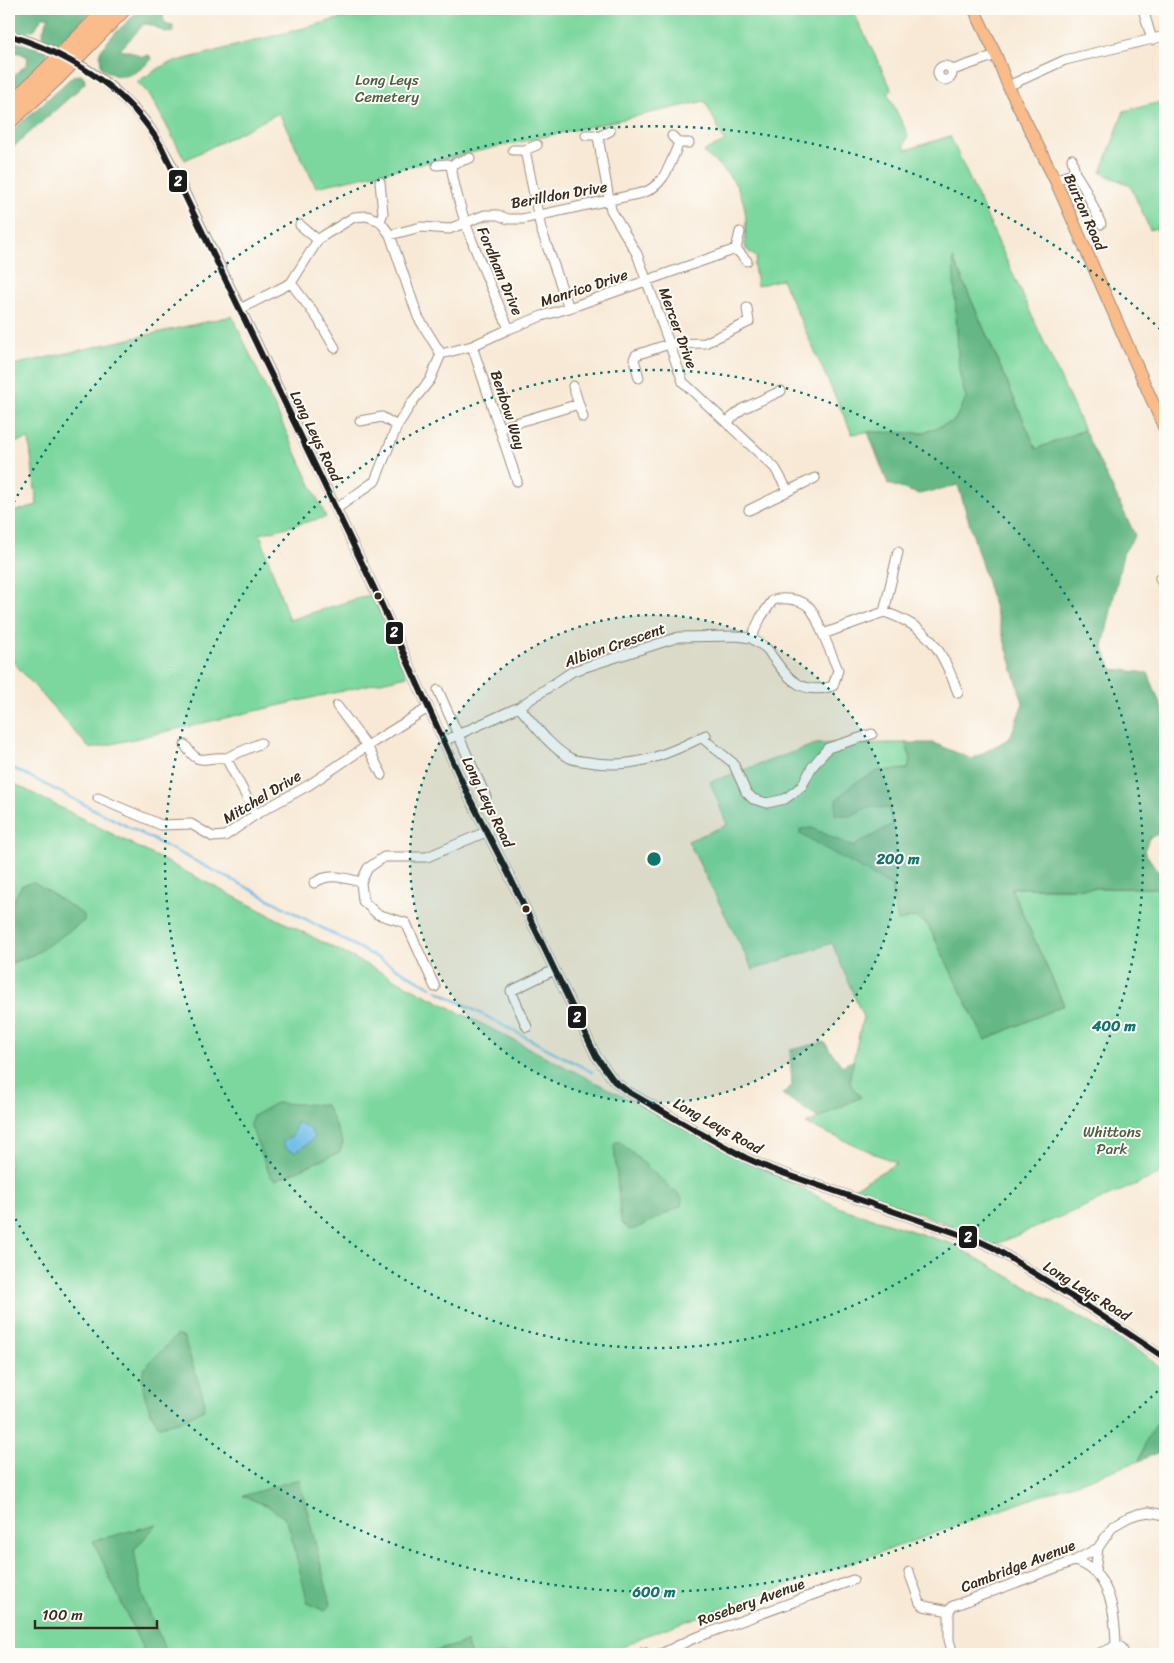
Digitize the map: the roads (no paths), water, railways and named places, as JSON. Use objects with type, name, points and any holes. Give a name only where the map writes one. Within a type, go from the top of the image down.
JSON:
[{"type":"highway","points":[[9,122],[84,40],[106,9]]},
{"type":"highway","points":[[84,40],[124,9]]},
{"type":"highway","points":[[9,105],[53,73]]},
{"type":"main road","name":"Burton Road","points":[[974,9],[996,55],[1008,86],[1055,180],[1165,427]]},
{"type":"street","points":[[1144,9],[1152,40]]},
{"type":"street","name":"Long Leys Road","points":[[9,35],[37,44],[79,63],[119,92],[147,124],[169,160],[336,509],[470,799],[488,831],[596,1056],[614,1081],[627,1091],[746,1158],[771,1169],[994,1248],[1165,1358]]},
{"type":"street","points":[[1008,86],[1065,60],[1165,36]]},
{"type":"street","points":[[952,70],[996,55]]},
{"type":"street","points":[[586,135],[598,137],[610,131]]},
{"type":"street","points":[[672,136],[679,143],[689,143]]},
{"type":"street","name":"Mercer Drive","points":[[598,137],[609,200],[614,216],[637,254],[684,382],[775,468],[788,491]]},
{"type":"street","name":"Berilldon Drive","points":[[390,234],[421,227],[449,229],[485,215],[498,215],[508,219],[522,218],[642,193],[654,188],[666,173],[679,143]]},
{"type":"street","points":[[513,150],[526,150],[537,145]]},
{"type":"street","points":[[526,150],[544,237],[569,308]]},
{"type":"street","points":[[437,166],[447,164],[451,166],[454,163],[470,158]]},
{"type":"street","points":[[1072,159],[1074,173],[1085,189],[1101,224]]},
{"type":"street","name":"Fordham Drive","points":[[451,166],[455,192],[465,223],[509,329]]},
{"type":"street","points":[[1055,180],[1074,173]]},
{"type":"street","points":[[380,182],[383,213],[380,221]]},
{"type":"street","points":[[240,309],[291,283],[318,240],[354,217],[367,216],[380,221],[390,234],[418,316],[441,354],[430,380],[413,401],[397,426],[375,481],[336,509]]},
{"type":"street","points":[[300,225],[318,240]]},
{"type":"street","points":[[740,232],[736,249],[747,261]]},
{"type":"street","name":"Manrico Drive","points":[[441,354],[472,346],[542,316],[736,249]]},
{"type":"street","points":[[291,283],[318,319],[334,348]]},
{"type":"street","points":[[639,378],[634,359],[636,355],[669,344],[705,343],[749,322],[747,308]]},
{"type":"street","name":"Benbow Way","points":[[472,346],[517,481]]},
{"type":"street","points":[[574,386],[583,418]]},
{"type":"street","points":[[727,422],[742,409],[781,391]]},
{"type":"street","points":[[499,428],[579,404]]},
{"type":"street","points":[[360,421],[382,417],[397,426]]},
{"type":"street","points":[[749,510],[815,478]]},
{"type":"street","points":[[884,612],[898,552]]},
{"type":"street","points":[[1160,578],[1165,589]]},
{"type":"street","points":[[782,597],[810,608],[823,634],[838,670],[833,686],[821,690],[808,689],[798,685],[783,671],[767,649],[751,638],[761,617],[773,600],[782,597]]},
{"type":"street","points":[[823,634],[884,612],[904,618],[927,636],[948,665],[958,693]]},
{"type":"street","name":"Albion Crescent","points":[[444,741],[519,707],[573,671],[679,637],[737,636],[751,638]]},
{"type":"street","points":[[438,690],[486,797]]},
{"type":"street","points":[[337,706],[367,746],[382,775]]},
{"type":"street","points":[[519,707],[551,742],[571,759],[599,764],[637,762],[676,750],[704,736],[733,763],[746,792],[753,799],[767,803],[785,799],[802,786],[812,767],[828,748],[872,734]]},
{"type":"street","name":"Mitchel Drive","points":[[98,798],[161,825],[191,824],[213,837],[225,836],[256,815],[309,785],[428,708]]},
{"type":"street","points":[[185,746],[196,759],[226,758],[260,743]]},
{"type":"street","points":[[226,758],[256,815]]},
{"type":"street","points":[[435,987],[406,923],[377,914],[370,908],[363,901],[361,882],[368,868],[384,857],[427,857],[488,831]]},
{"type":"street","points":[[314,883],[321,878],[338,876],[361,882]]},
{"type":"street","points":[[528,1027],[511,992],[554,970]]},
{"type":"street","points":[[1095,1573],[1098,1548],[1113,1526],[1129,1517],[1149,1512],[1165,1515]]},
{"type":"street","name":"Cambridge Avenue","points":[[949,1611],[953,1606],[1074,1561],[1098,1548]]},
{"type":"street","points":[[1074,1561],[1084,1564],[1095,1573],[1105,1588],[1112,1604],[1116,1644],[1112,1648],[1097,1654]]},
{"type":"street","points":[[909,1572],[920,1603],[924,1606],[949,1611],[949,1633],[953,1654]]},
{"type":"street","name":"Rosebery Avenue","points":[[661,1654],[692,1639],[853,1580]]},
{"type":"street","points":[[1116,1644],[1122,1648],[1124,1654]]},
{"type":"water","points":[[296,1122],[310,1128],[314,1138],[295,1152],[285,1148],[283,1141],[293,1134]]},
{"type":"waterway","points":[[9,766],[252,890],[431,987]]},
{"type":"waterway","points":[[436,990],[592,1072]]},
{"type":"park label","name":"Long Leys Cemetery","points":[[387,88]]},
{"type":"park label","name":"Whittons Park","points":[[1112,1140]]}]
